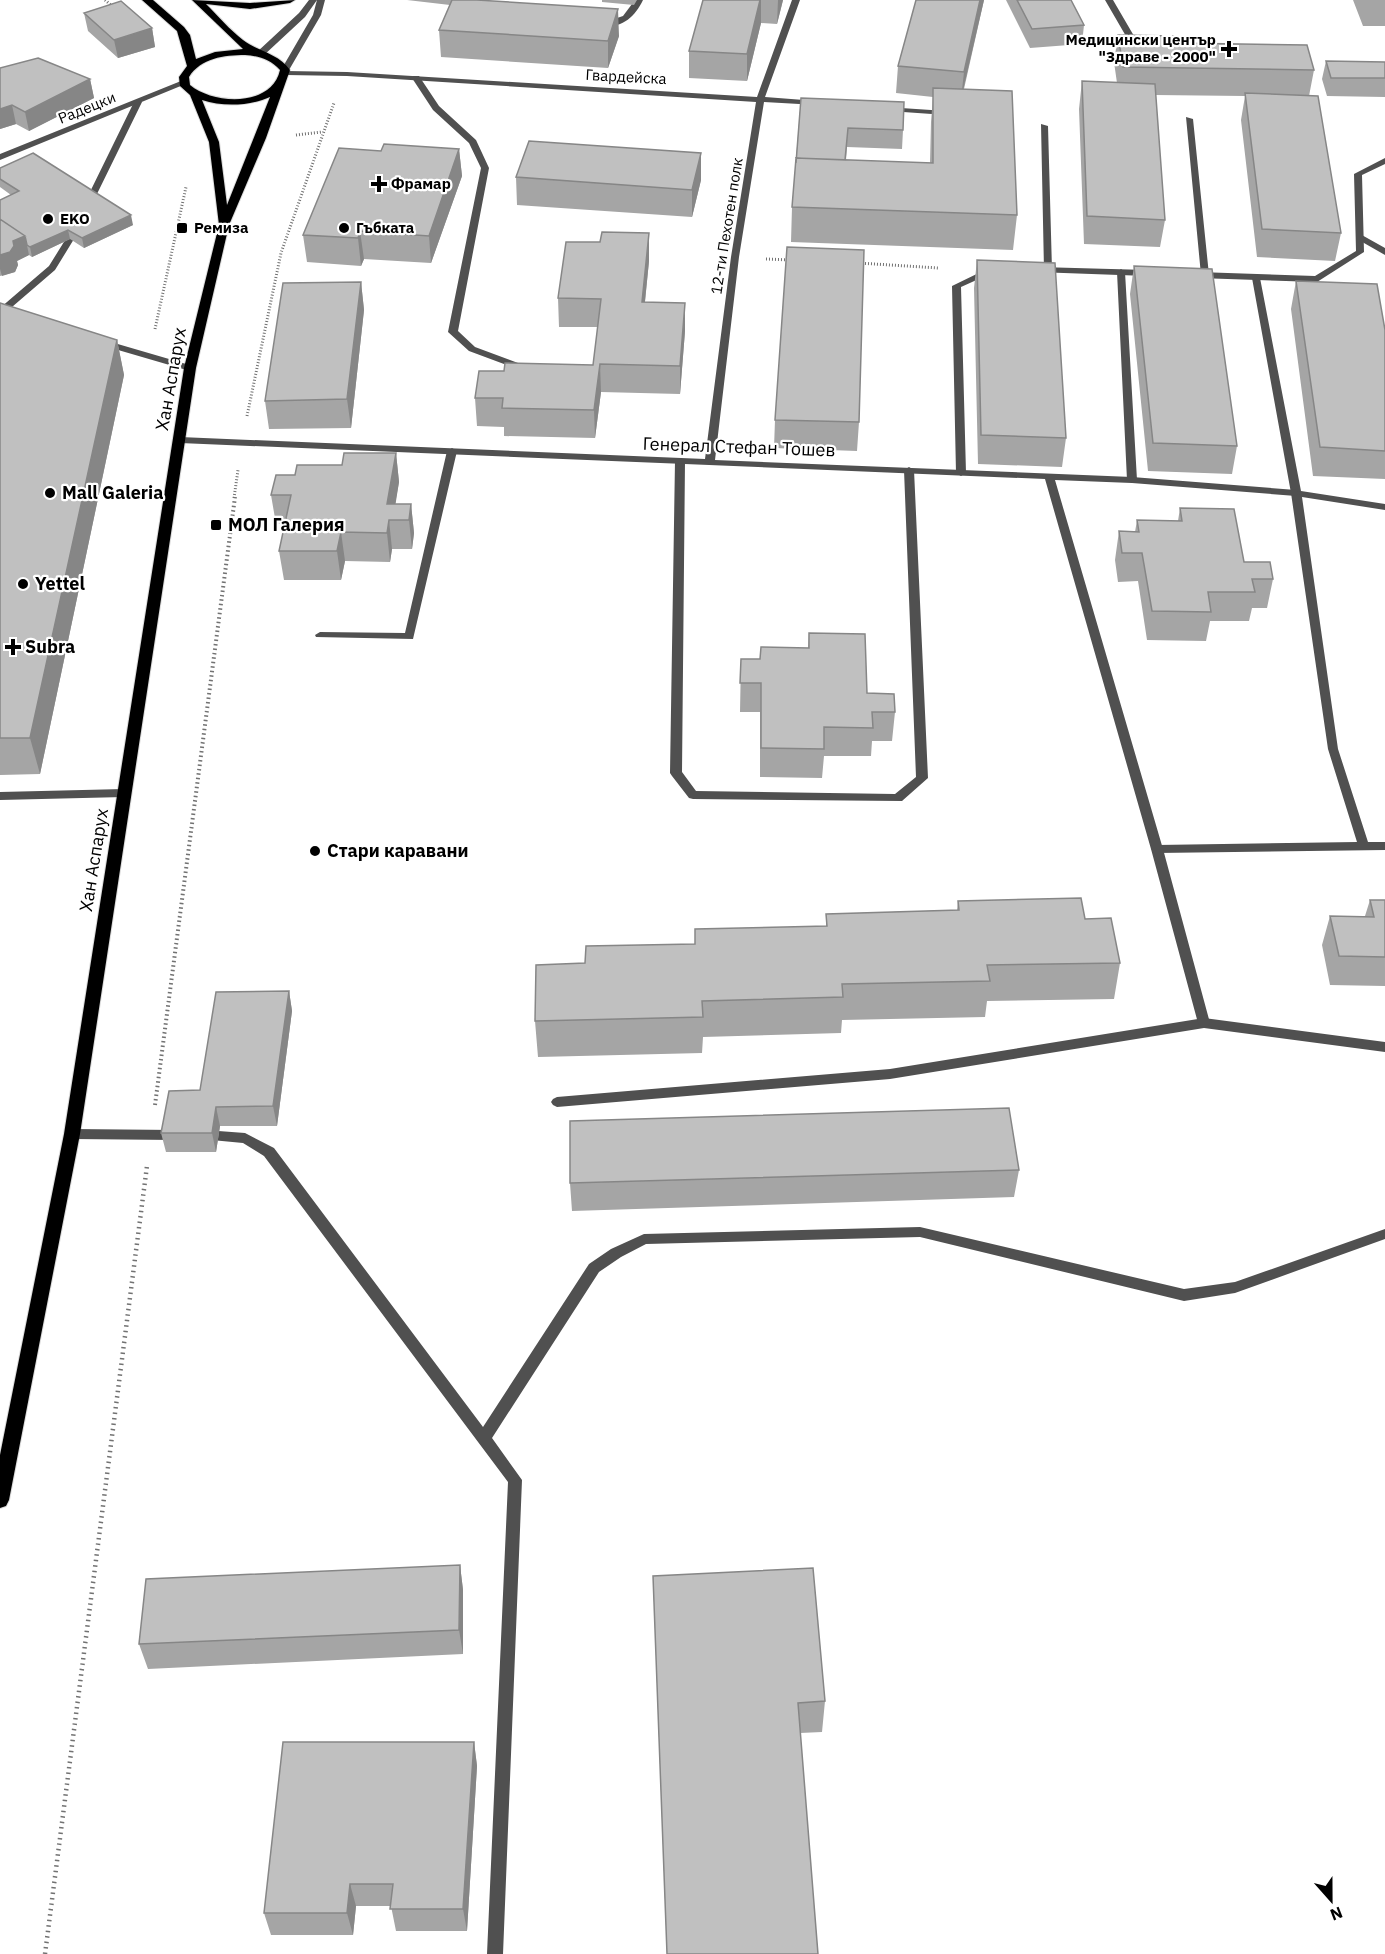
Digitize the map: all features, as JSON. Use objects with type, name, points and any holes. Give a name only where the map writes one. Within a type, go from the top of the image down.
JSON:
[{"type":"main road","points":[[147,0],[185,34],[192,66]]},
{"type":"main road","points":[[199,0],[250,6],[290,0]]},
{"type":"main road","points":[[199,0],[238,41],[258,54],[277,61],[285,72]]},
{"type":"main road","points":[[184,83],[185,74],[192,66],[221,54],[258,54]]},
{"type":"main road","name":"Хан Аспарух","points":[[0,1500],[72,1134],[190,368],[224,225],[261,138],[285,72]]},
{"type":"main road","name":"Хан Аспарух","points":[[184,83],[195,96],[214,142],[224,225]]},
{"type":"main road","points":[[195,96],[215,101],[239,102],[262,97],[279,87]]},
{"type":"street","points":[[258,54],[302,15],[313,0]]},
{"type":"street","points":[[285,72],[317,15],[321,0]]},
{"type":"street","points":[[593,24],[620,23],[632,16],[639,0]]},
{"type":"street","name":"12-ти Пехотен полк","points":[[710,462],[735,257],[761,98],[796,0]]},
{"type":"street","points":[[1108,0],[1140,52]]},
{"type":"street","name":"Гвардейска","points":[[285,72],[833,104]]},
{"type":"street","points":[[416,78],[436,108],[473,142],[484,168],[453,332],[472,349],[530,371]]},
{"type":"street","name":"Радецки","points":[[0,157],[184,83]]},
{"type":"street","points":[[91,198],[138,102]]},
{"type":"street","points":[[880,108],[952,114]]},
{"type":"street","points":[[1189,119],[1204,275]]},
{"type":"street","points":[[1044,126],[1048,270]]},
{"type":"street","points":[[1184,274],[1317,279],[1360,252],[1358,174],[1385,161]]},
{"type":"street","points":[[1360,237],[1385,252]]},
{"type":"street","points":[[1,311],[52,268],[70,239]]},
{"type":"street","points":[[961,473],[956,286],[990,270],[1002,270]]},
{"type":"street","points":[[1025,270],[1162,274]]},
{"type":"street","points":[[1120,272],[1132,480]]},
{"type":"street","points":[[1256,278],[1296,493],[1333,749],[1364,847]]},
{"type":"street","points":[[1,311],[13,315]]},
{"type":"street","points":[[93,339],[190,368]]},
{"type":"street","name":"Генерал Стефан Тошев","points":[[180,440],[1132,480],[1296,493],[1385,507]]},
{"type":"street","points":[[320,635],[409,637],[452,451]]},
{"type":"street","points":[[680,461],[676,773],[693,795],[898,798],[922,778],[909,471]]},
{"type":"street","points":[[1049,476],[1157,849],[1204,1023]]},
{"type":"street","points":[[0,796],[124,792]]},
{"type":"street","points":[[1157,849],[1385,846]]},
{"type":"street","points":[[557,1102],[890,1074],[1204,1023],[1385,1047]]},
{"type":"street","points":[[72,1134],[151,1134],[244,1138],[269,1152],[515,1480],[495,1954]]},
{"type":"street","points":[[484,1438],[594,1268],[616,1253],[644,1239],[920,1232],[1184,1295],[1235,1287],[1385,1234]]},
{"type":"path","points":[[45,1954],[242,442],[280,253],[322,132],[347,74]]},
{"type":"path","points":[[295,135],[322,132]]},
{"type":"path","points":[[149,356],[188,179]]},
{"type":"path","points":[[735,257],[793,260]]},
{"type":"path","points":[[851,263],[990,270]]},
{"type":"building","points":[[452,0],[618,9],[608,41],[439,30]]},
{"type":"building","points":[[703,0],[760,0],[747,54],[689,51]]},
{"type":"building","points":[[916,0],[980,0],[964,72],[898,66]]},
{"type":"building","points":[[1017,0],[1071,0],[1084,25],[1032,29]]},
{"type":"building","points":[[121,1],[152,28],[114,40],[84,13]]},
{"type":"building","points":[[1118,35],[1174,36],[1176,43],[1307,45],[1314,70],[1123,67]]},
{"type":"building","points":[[38,58],[90,79],[25,112],[12,105],[0,109],[0,68]]},
{"type":"building","points":[[1326,61],[1385,62],[1385,78],[1331,78]]},
{"type":"building","points":[[1082,81],[1155,84],[1165,220],[1087,216]]},
{"type":"building","points":[[933,88],[1012,91],[1017,215],[792,207],[796,158],[933,163]]},
{"type":"building","points":[[1245,93],[1318,96],[1341,233],[1262,229]]},
{"type":"building","points":[[801,98],[904,102],[903,130],[848,128],[845,160],[796,158]]},
{"type":"building","points":[[529,141],[701,153],[692,190],[516,177]]},
{"type":"building","points":[[384,144],[459,149],[429,236],[360,231],[358,238],[303,235],[339,148],[381,151]]},
{"type":"building","points":[[33,153],[131,215],[82,238],[68,230],[30,247],[27,245],[25,236],[0,219],[0,200],[19,191],[0,179],[0,168]]},
{"type":"building","points":[[0,219],[25,236],[13,241],[14,246],[10,252],[0,255]]},
{"type":"building","points":[[602,232],[649,233],[642,302],[685,303],[680,366],[600,364],[594,410],[502,408],[503,398],[475,398],[479,371],[504,371],[505,363],[593,365],[601,299],[558,298],[566,242],[600,242]]},
{"type":"building","points":[[787,247],[864,250],[859,422],[775,420]]},
{"type":"building","points":[[977,260],[1055,263],[1066,438],[981,435]]},
{"type":"building","points":[[1134,266],[1212,269],[1237,446],[1153,443]]},
{"type":"building","points":[[1296,281],[1377,284],[1385,330],[1385,451],[1320,447]]},
{"type":"building","points":[[361,282],[347,399],[265,401],[283,283]]},
{"type":"building","name":"Mall Galeria","points":[[0,303],[117,340],[30,738],[0,738]]},
{"type":"building","points":[[344,453],[396,453],[387,504],[411,504],[409,520],[389,520],[387,533],[341,532],[337,551],[279,551],[291,495],[271,495],[276,475],[295,475],[297,465],[342,465]]},
{"type":"building","points":[[1180,508],[1234,509],[1244,562],[1270,562],[1273,579],[1252,579],[1255,592],[1208,592],[1211,612],[1152,611],[1142,553],[1122,553],[1119,531],[1139,532],[1137,520],[1182,521]]},
{"type":"building","points":[[809,633],[865,634],[867,693],[894,694],[895,712],[872,712],[873,728],[824,727],[824,749],[761,748],[761,683],[740,683],[741,659],[760,659],[761,647],[809,648]]},
{"type":"building","points":[[1081,898],[1085,919],[1111,918],[1120,963],[987,965],[990,981],[842,984],[843,997],[702,1001],[703,1017],[535,1021],[536,965],[585,963],[586,946],[695,944],[695,929],[827,926],[826,914],[959,910],[958,901]]},
{"type":"building","points":[[1370,900],[1385,900],[1385,957],[1339,956],[1330,916],[1374,917]]},
{"type":"building","points":[[289,991],[273,1106],[216,1107],[212,1133],[161,1133],[169,1091],[200,1090],[216,992]]},
{"type":"building","points":[[1009,1108],[1019,1170],[570,1183],[570,1121]]},
{"type":"building","points":[[460,1565],[459,1630],[139,1644],[146,1579]]},
{"type":"building","points":[[813,1568],[825,1701],[798,1703],[818,1954],[667,1954],[653,1576]]},
{"type":"building","points":[[283,1742],[474,1742],[463,1909],[390,1909],[393,1884],[350,1884],[347,1913],[264,1913]]},
{"type":"place","name":"Медицински център \"Здраве - 2000\"","points":[[1229,49]]},
{"type":"place","name":"Фрамар","points":[[379,184]]},
{"type":"place","name":"EKO","points":[[48,219]]},
{"type":"place","name":"Ремиза","points":[[182,228]]},
{"type":"place","name":"Гъбката","points":[[344,228]]},
{"type":"place","name":"Mall Galeria","points":[[50,493]]},
{"type":"place","name":"МОЛ Галерия","points":[[216,525]]},
{"type":"place","name":"Yettel","points":[[23,584]]},
{"type":"place","name":"Subra","points":[[13,647]]},
{"type":"place","name":"Стари каравани","points":[[315,851]]}]
